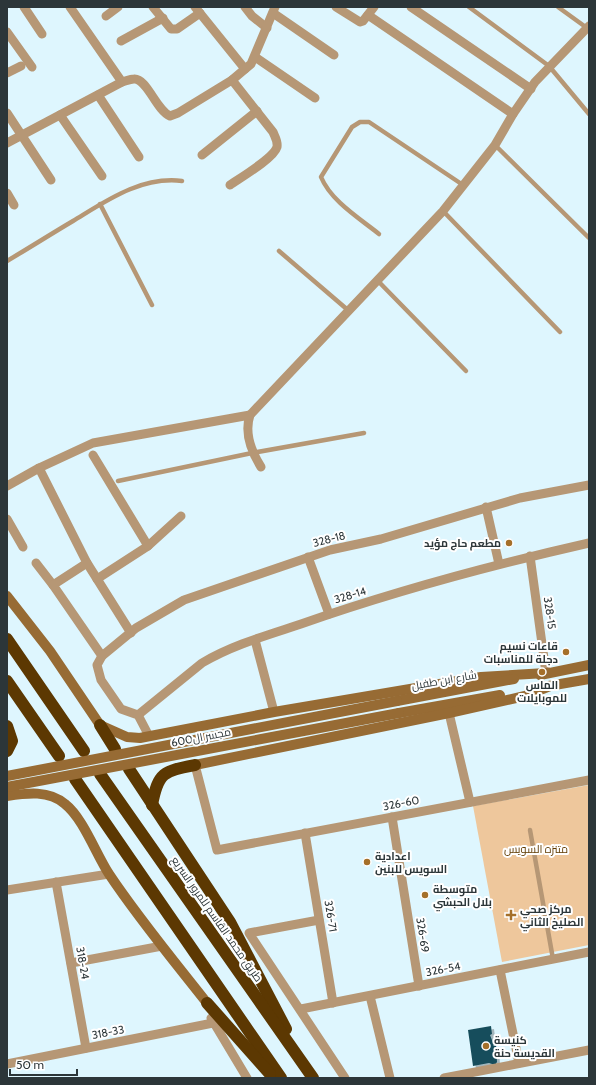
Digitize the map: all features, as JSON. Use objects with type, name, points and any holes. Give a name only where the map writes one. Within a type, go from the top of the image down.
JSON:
[{"type":"highway","points":[[7,639],[84,751]]},
{"type":"highway","points":[[7,682],[59,756]]},
{"type":"highway","points":[[100,725],[116,749]]},
{"type":"highway","points":[[7,726],[12,741],[7,751]]},
{"type":"highway","points":[[152,805],[156,786],[166,772],[195,765]]},
{"type":"highway","points":[[129,769],[230,922],[311,1075]]},
{"type":"highway","name":"طريق محمد القاسم للمرور السريع","points":[[100,774],[311,1075]]},
{"type":"highway","points":[[75,779],[281,1078]]},
{"type":"highway","points":[[207,1003],[274,1078]]},
{"type":"street","points":[[24,7],[42,34]]},
{"type":"street","points":[[70,7],[122,82]]},
{"type":"street","points":[[106,16],[118,7]]},
{"type":"street","points":[[154,7],[171,29],[177,29],[198,10],[245,69]]},
{"type":"street","points":[[245,7],[252,16],[267,28]]},
{"type":"street","points":[[336,7],[360,22],[374,7]]},
{"type":"street","points":[[411,7],[531,89]]},
{"type":"street","points":[[7,143],[98,94],[122,82],[135,78],[142,81],[162,113],[170,116],[232,80],[245,69],[255,57],[274,10],[334,55]]},
{"type":"street","points":[[368,15],[513,114]]},
{"type":"street","points":[[121,41],[162,18]]},
{"type":"street","points":[[261,468],[252,453],[247,425],[250,414],[443,211],[495,145],[513,114],[549,66],[588,27]]},
{"type":"street","points":[[7,32],[32,67]]},
{"type":"street","points":[[255,57],[315,98]]},
{"type":"street","points":[[7,73],[21,66]]},
{"type":"street","points":[[230,185],[268,158],[275,152],[277,146],[273,132],[232,80]]},
{"type":"street","points":[[98,94],[139,156]]},
{"type":"street","points":[[202,156],[257,111]]},
{"type":"street","points":[[7,113],[51,180]]},
{"type":"street","points":[[60,115],[102,176]]},
{"type":"street","points":[[7,193],[14,205]]},
{"type":"street","points":[[7,486],[39,468],[93,443],[250,414]]},
{"type":"street","points":[[93,455],[148,546]]},
{"type":"street","points":[[39,468],[88,563],[131,633]]},
{"type":"street","name":"328-18","points":[[138,715],[121,709],[101,680],[97,665],[102,656],[131,633],[163,611],[184,600],[308,557],[381,539],[520,498],[589,485]]},
{"type":"street","points":[[486,508],[499,564]]},
{"type":"street","points":[[97,579],[148,546],[181,516]]},
{"type":"street","points":[[7,519],[23,548]]},
{"type":"street","name":"328-14","points":[[138,715],[202,663],[212,657],[255,640],[329,614],[499,564],[589,543]]},
{"type":"street","name":"328-15","points":[[530,556],[546,673]]},
{"type":"street","points":[[308,557],[329,614]]},
{"type":"street","points":[[36,563],[102,656]]},
{"type":"street","points":[[53,585],[88,563]]},
{"type":"street","points":[[7,596],[50,651],[100,725],[127,737],[149,736],[274,712],[487,676],[546,673]]},
{"type":"street","points":[[255,640],[274,712]]},
{"type":"street","name":"شارع ابن طفيل","points":[[397,701],[589,665]]},
{"type":"street","points":[[195,765],[450,713],[525,696],[550,686],[589,679]]},
{"type":"street","name":"مجسر ال600","points":[[7,787],[550,686]]},
{"type":"street","name":"مجسر ال600","points":[[7,776],[397,701]]},
{"type":"street","points":[[450,713],[470,802]]},
{"type":"street","points":[[138,715],[149,736]]},
{"type":"street","name":"326-60","points":[[195,765],[217,850],[589,780]]},
{"type":"street","points":[[7,796],[40,793],[57,798],[72,811],[109,874],[162,946],[207,1003],[213,1023],[247,1078]]},
{"type":"street","name":"326-69","points":[[392,817],[419,986]]},
{"type":"street","name":"326-71","points":[[305,833],[333,1003]]},
{"type":"street","points":[[7,890],[109,874]]},
{"type":"street","name":"318-24","points":[[56,882],[86,1048]]},
{"type":"street","points":[[319,920],[249,933],[301,1009],[345,1078]]},
{"type":"street","points":[[71,963],[162,946]]},
{"type":"street","name":"326-54","points":[[301,1009],[589,952]]},
{"type":"street","points":[[500,970],[519,1063]]},
{"type":"street","points":[[370,996],[390,1078]]},
{"type":"street","name":"318-33","points":[[7,1064],[213,1023]]},
{"type":"street","points":[[444,1078],[589,1050]]},
{"type":"lane","points":[[469,7],[549,66],[589,114]]},
{"type":"lane","points":[[558,7],[588,27]]},
{"type":"lane","points":[[379,234],[334,196],[326,187],[321,177],[352,127],[360,122],[369,122],[463,185]]},
{"type":"lane","points":[[495,145],[589,238]]},
{"type":"lane","points":[[7,261],[121,192],[152,182],[172,180],[182,181]]},
{"type":"lane","points":[[100,204],[152,305]]},
{"type":"lane","points":[[443,211],[560,332]]},
{"type":"lane","points":[[279,251],[349,311]]},
{"type":"lane","points":[[378,281],[466,371]]},
{"type":"lane","points":[[118,481],[252,453],[364,433]]},
{"type":"lane","points":[[530,830],[553,959]]},
{"type":"green space","name":"متنزه السويس","points":[[589,785],[589,945],[502,962],[473,806]]},
{"type":"building","name":"كنيسة القديسة حنة","points":[[491,1026],[492,1034],[490,1035],[494,1045],[493,1046],[496,1046],[497,1062],[495,1065],[489,1063],[473,1066],[468,1030]]},
{"type":"place","name":"مطعم حاج مؤيد","points":[[509,543]]},
{"type":"place","name":"قاعات نسيم دجلة للمناسبات","points":[[566,652]]},
{"type":"place","name":"الماس للموبايلات","points":[[542,672]]},
{"type":"place","name":"اعدادية السويس للبنين","points":[[367,862]]},
{"type":"place","name":"متوسطة بلال الحبشي","points":[[425,895]]},
{"type":"place","name":"مركز صحي الصليخ الثاني","points":[[511,915]]},
{"type":"place","name":"كنيسة القديسة حنة","points":[[486,1046]]}]
